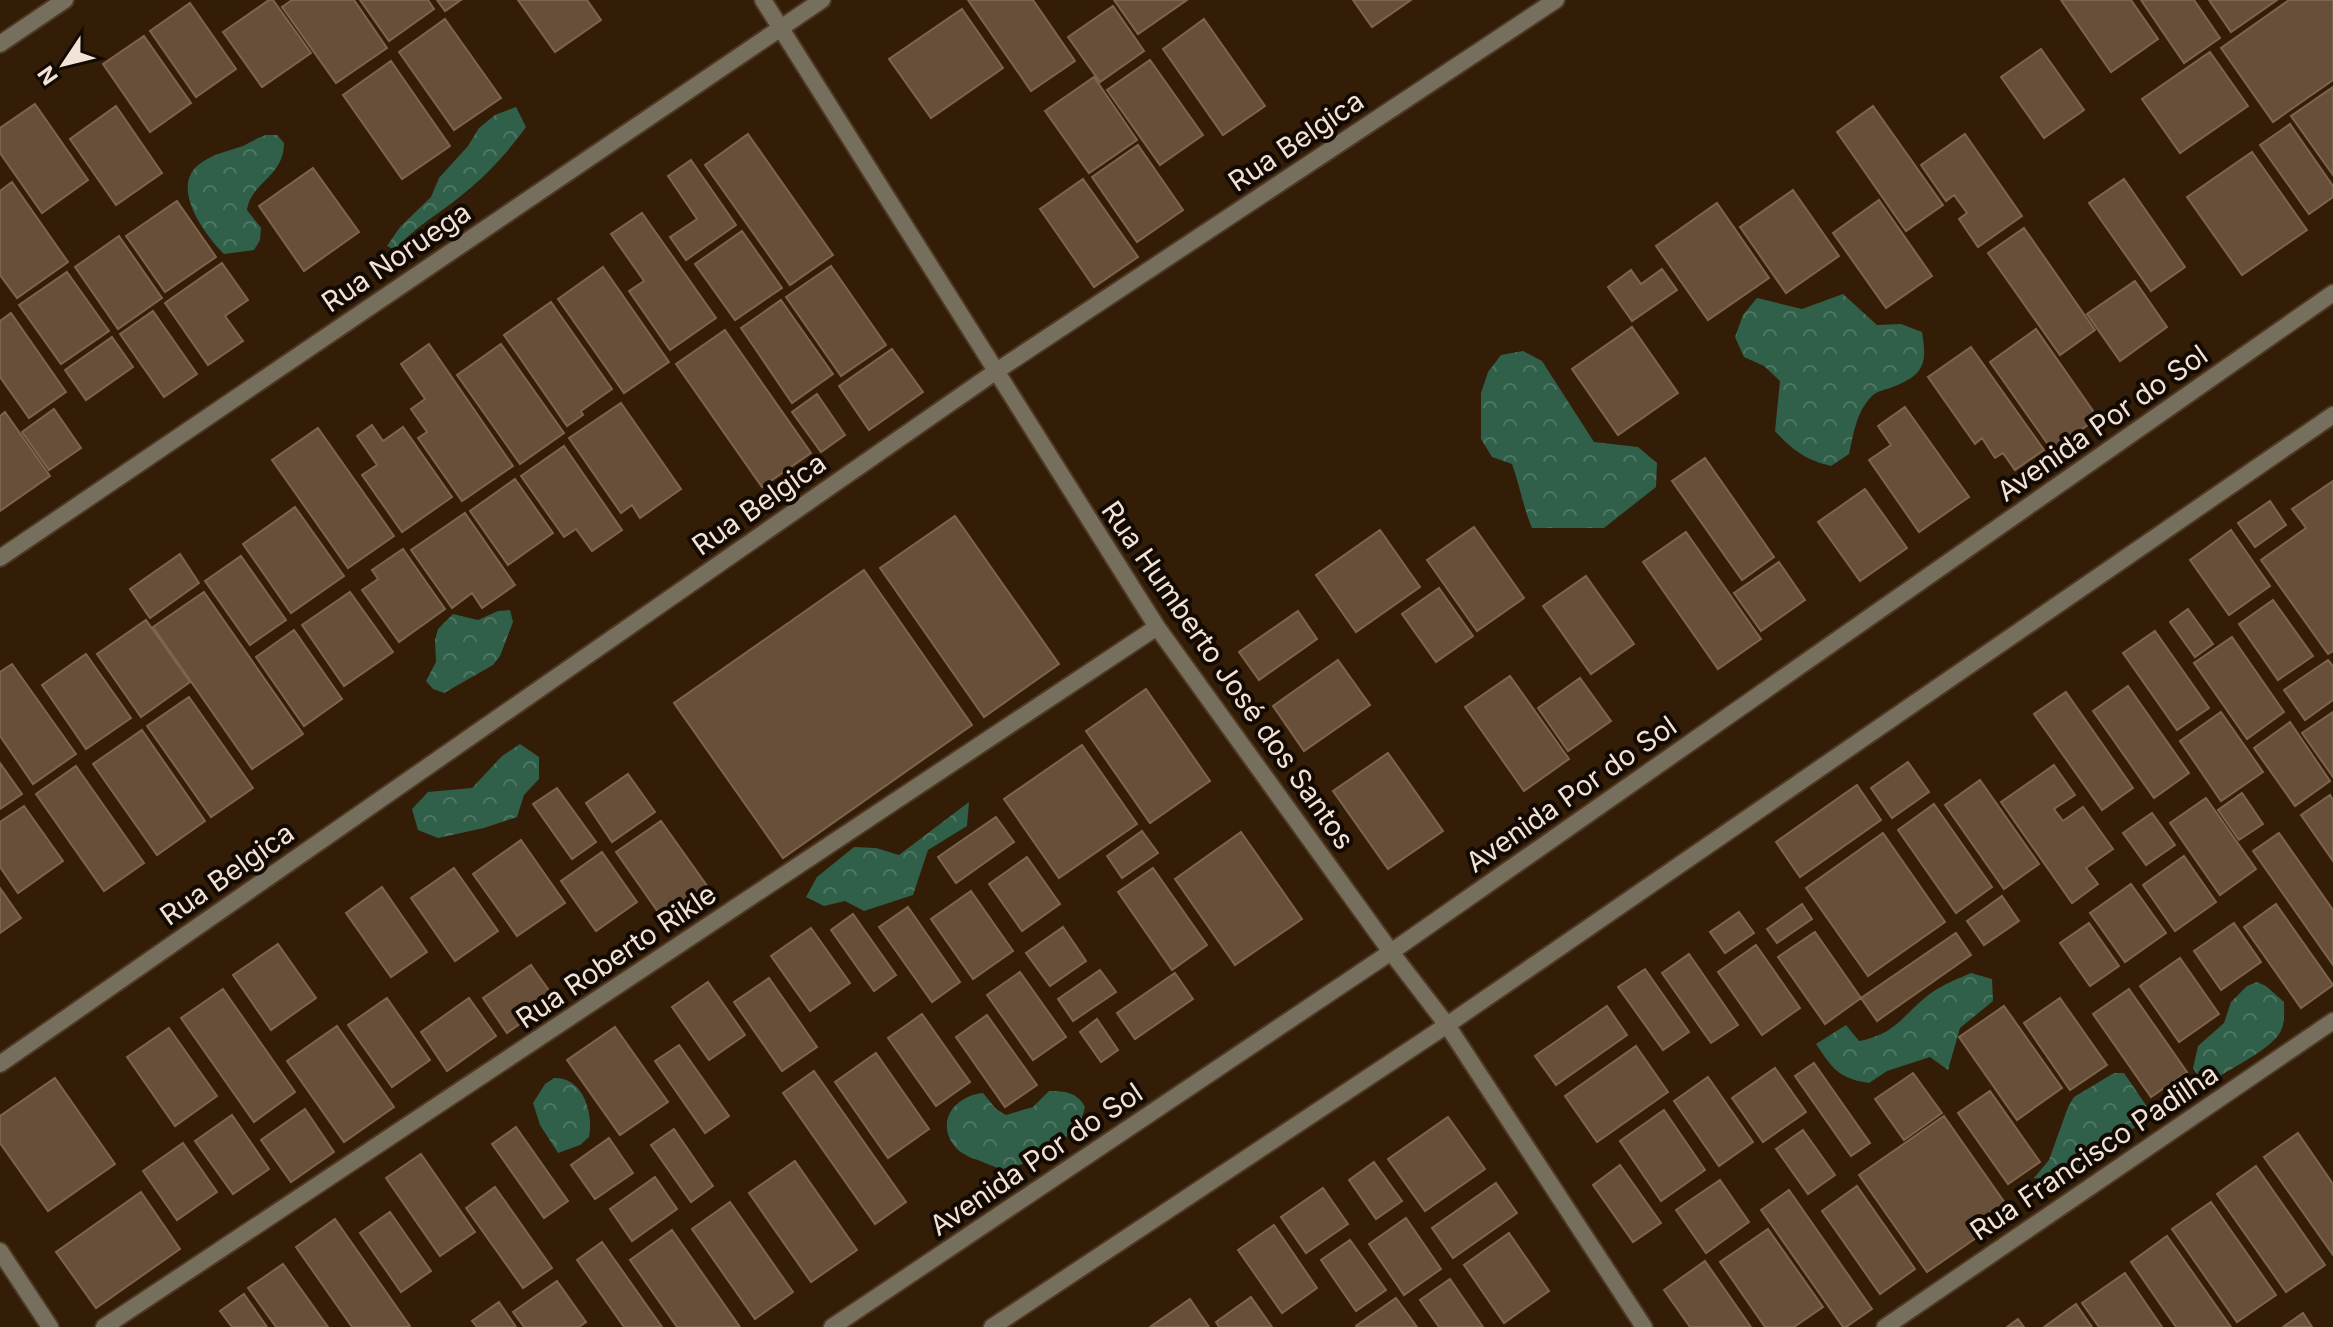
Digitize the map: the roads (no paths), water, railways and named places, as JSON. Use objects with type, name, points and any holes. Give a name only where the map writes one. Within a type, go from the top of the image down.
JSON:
[{"type":"street","points":[[0,44],[65,0]]},
{"type":"street","name":"Rua Humberto José dos Santos","points":[[763,0],[1157,627],[1447,1025],[1644,1327]]},
{"type":"street","name":"Rua Noruega","points":[[0,558],[822,0]]},
{"type":"street","name":"Rua Belgica","points":[[0,1064],[995,372],[1556,0]]},
{"type":"street","name":"Avenida Por do Sol","points":[[832,1327],[1391,952],[2333,293]]},
{"type":"street","points":[[992,1327],[1447,1025],[2333,415]]},
{"type":"street","name":"Rua Roberto Rikle","points":[[104,1327],[1157,627]]},
{"type":"street","name":"Rua Francisco Padilha","points":[[1885,1327],[2333,1021]]},
{"type":"street","points":[[0,1251],[50,1327]]}]
